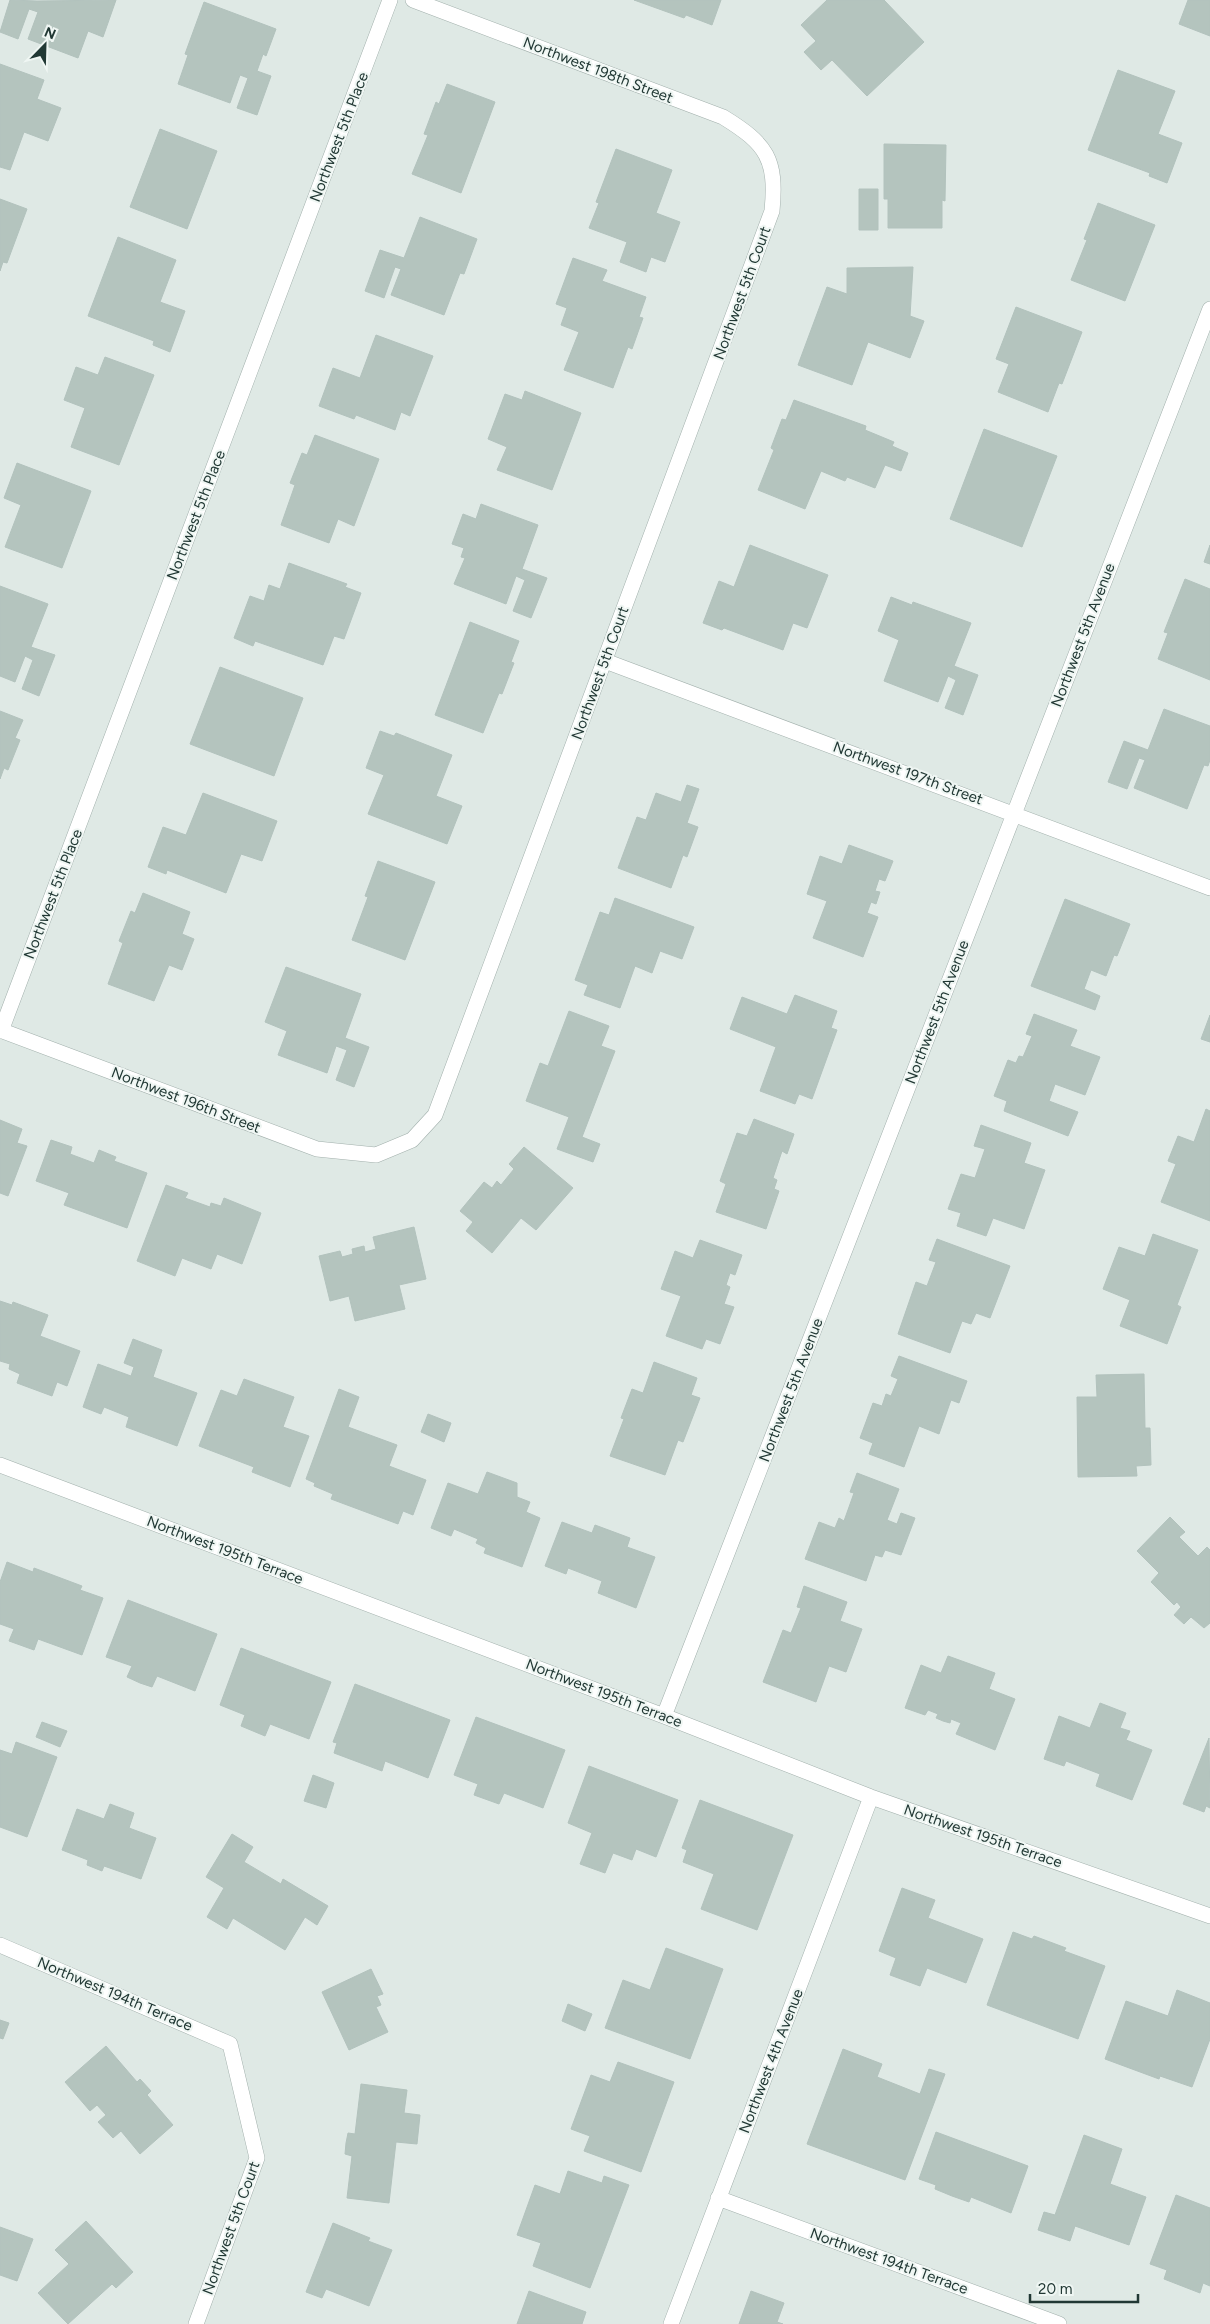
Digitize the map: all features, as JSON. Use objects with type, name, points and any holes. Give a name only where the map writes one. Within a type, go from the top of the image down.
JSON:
[{"type":"street","name":"Northwest 5th Place","points":[[0,1031],[390,0]]},
{"type":"street","name":"Northwest 198th Street","points":[[413,0],[723,116],[751,134],[770,159]]},
{"type":"street","name":"Northwest 5th Court","points":[[376,1155],[412,1140],[435,1115],[772,212],[775,187],[770,159]]},
{"type":"street","name":"Northwest 5th Avenue","points":[[664,1716],[1210,309]]},
{"type":"street","name":"Northwest 197th Street","points":[[605,661],[1210,888]]},
{"type":"street","name":"Northwest 196th Street","points":[[0,1031],[317,1149],[376,1155]]},
{"type":"street","name":"Northwest 195th Terrace","points":[[0,1465],[664,1716],[871,1797],[1210,1916]]},
{"type":"street","name":"Northwest 4th Avenue","points":[[670,2324],[871,1797]]},
{"type":"street","name":"Northwest 194th Terrace","points":[[0,1945],[230,2044]]},
{"type":"street","name":"Northwest 5th Court","points":[[196,2324],[258,2158],[230,2044]]},
{"type":"street","name":"Northwest 194th Terrace","points":[[718,2198],[1059,2324]]},
{"type":"building","points":[[10,0],[116,0],[103,37],[88,31],[78,58],[28,39],[38,12],[29,9],[18,39],[0,32]]},
{"type":"building","points":[[634,0],[721,0],[712,25],[686,15],[684,18]]},
{"type":"building","points":[[827,0],[884,0],[924,42],[867,96],[832,60],[821,70],[804,52],[816,41],[801,25]]},
{"type":"building","points":[[1188,0],[1210,0],[1210,36],[1179,24]]},
{"type":"building","points":[[204,2],[276,29],[266,56],[263,54],[257,71],[271,76],[257,115],[237,108],[248,78],[240,75],[230,103],[178,84],[188,55],[185,54]]},
{"type":"building","points":[[0,64],[44,80],[37,99],[61,108],[48,141],[24,132],[10,170],[0,167]]},
{"type":"building","points":[[1118,70],[1175,91],[1158,134],[1182,143],[1167,183],[1149,176],[1150,173],[1088,150]]},
{"type":"building","points":[[447,84],[495,102],[461,193],[412,174],[428,135],[424,134],[436,102],[439,104]]},
{"type":"building","points":[[160,129],[217,151],[187,229],[130,207]]},
{"type":"building","points":[[884,144],[946,145],[945,201],[942,200],[942,228],[888,228],[888,199],[884,199]]},
{"type":"building","points":[[616,149],[672,170],[656,213],[680,222],[665,262],[651,257],[646,272],[620,262],[627,242],[589,228],[599,203],[596,202]]},
{"type":"building","points":[[859,189],[878,189],[878,230],[859,230]]},
{"type":"building","points":[[0,199],[27,209],[7,263],[3,262],[0,271]]},
{"type":"building","points":[[1098,203],[1155,225],[1125,301],[1071,280],[1087,240],[1084,239]]},
{"type":"building","points":[[420,217],[477,239],[464,274],[460,273],[444,315],[391,295],[401,269],[395,267],[384,298],[365,291],[380,250],[404,258]]},
{"type":"building","points":[[118,237],[176,260],[160,302],[185,311],[170,352],[153,345],[154,341],[88,316]]},
{"type":"building","points":[[573,258],[607,270],[602,281],[646,297],[639,317],[643,318],[632,349],[628,347],[613,388],[564,370],[579,332],[561,325],[567,308],[556,304]]},
{"type":"building","points":[[913,267],[910,316],[924,321],[910,358],[868,342],[852,385],[798,365],[827,287],[847,294],[847,268]]},
{"type":"building","points":[[1016,307],[1082,332],[1062,384],[1059,383],[1048,412],[998,392],[1009,364],[996,359]]},
{"type":"building","points":[[376,335],[433,356],[410,416],[401,412],[395,430],[356,415],[354,419],[319,406],[333,368],[360,378]]},
{"type":"building","points":[[105,357],[154,375],[119,465],[71,447],[85,408],[64,400],[76,367],[98,375]]},
{"type":"building","points":[[525,391],[581,413],[552,490],[497,470],[507,447],[488,439],[505,394],[522,400]]},
{"type":"building","points":[[794,400],[866,426],[865,430],[894,442],[892,446],[908,453],[901,471],[885,465],[875,488],[847,477],[845,481],[821,471],[805,509],[758,490],[774,450],[771,448],[782,419],[786,420]]},
{"type":"building","points":[[984,429],[1057,456],[1022,547],[950,519]]},
{"type":"building","points":[[315,435],[379,459],[354,526],[338,519],[329,543],[281,525],[295,485],[290,483],[302,453],[307,455]]},
{"type":"building","points":[[17,463],[91,491],[62,568],[5,547],[21,505],[4,498]]},
{"type":"building","points":[[481,504],[538,525],[522,569],[547,578],[531,618],[513,611],[525,580],[516,576],[506,604],[454,584],[465,558],[461,557],[464,548],[452,544],[463,514],[476,519]]},
{"type":"building","points":[[750,545],[828,575],[807,628],[793,623],[783,650],[724,628],[722,630],[703,623],[719,581],[734,587]]},
{"type":"building","points":[[1210,545],[1210,564],[1204,562]]},
{"type":"building","points":[[289,563],[347,584],[345,587],[361,593],[344,639],[334,636],[323,665],[255,641],[253,646],[234,638],[250,596],[264,601],[269,585],[280,589]]},
{"type":"building","points":[[1185,579],[1210,589],[1210,680],[1158,659],[1168,633],[1164,632]]},
{"type":"building","points":[[0,586],[48,604],[31,647],[55,655],[39,696],[22,689],[33,660],[25,656],[15,682],[0,676]]},
{"type":"building","points":[[891,597],[912,605],[913,602],[971,623],[954,666],[978,675],[963,715],[945,708],[956,680],[948,676],[938,702],[884,681],[899,640],[878,631]]},
{"type":"building","points":[[470,622],[519,641],[511,662],[514,663],[502,694],[499,693],[483,733],[435,715]]},
{"type":"building","points":[[220,667],[303,698],[274,776],[190,744]]},
{"type":"building","points":[[1164,709],[1210,726],[1210,760],[1208,766],[1204,765],[1187,809],[1134,788],[1145,760],[1139,758],[1127,789],[1108,782],[1124,741],[1148,750]]},
{"type":"building","points":[[0,711],[23,720],[15,738],[20,740],[8,770],[4,768],[0,779]]},
{"type":"building","points":[[380,731],[394,736],[396,733],[452,755],[436,796],[462,806],[447,844],[368,814],[384,775],[366,768]]},
{"type":"building","points":[[687,785],[699,789],[687,823],[698,827],[687,857],[683,855],[671,888],[618,868],[637,817],[646,820],[656,793],[681,802]]},
{"type":"building","points":[[203,793],[277,821],[262,861],[241,854],[226,893],[167,870],[166,874],[148,867],[163,827],[186,835]]},
{"type":"building","points":[[849,845],[893,861],[885,881],[879,879],[875,891],[880,892],[876,904],[871,902],[867,913],[878,917],[863,957],[813,938],[827,901],[807,894],[820,856],[842,864]]},
{"type":"building","points":[[378,861],[435,882],[405,960],[352,940],[368,897],[365,896]]},
{"type":"building","points":[[143,893],[190,912],[182,934],[194,939],[182,970],[169,965],[154,1001],[108,984],[123,943],[119,941],[131,911],[135,913]]},
{"type":"building","points":[[615,898],[694,927],[682,959],[660,951],[652,973],[635,966],[620,1008],[584,995],[588,985],[575,980],[600,912],[609,915]]},
{"type":"building","points":[[1065,899],[1130,924],[1117,956],[1114,955],[1106,976],[1091,970],[1084,989],[1100,996],[1095,1010],[1031,986]]},
{"type":"building","points":[[286,967],[361,994],[345,1038],[369,1047],[354,1087],[336,1080],[347,1050],[336,1046],[327,1073],[278,1055],[287,1031],[265,1022]]},
{"type":"building","points":[[795,995],[837,1011],[831,1028],[837,1030],[812,1099],[799,1094],[795,1104],[760,1091],[776,1047],[730,1029],[742,997],[787,1014]]},
{"type":"building","points":[[569,1011],[609,1026],[601,1046],[615,1051],[582,1137],[600,1144],[593,1162],[557,1149],[569,1117],[526,1101],[540,1063],[548,1066]]},
{"type":"building","points":[[1034,1014],[1077,1030],[1070,1046],[1100,1057],[1085,1095],[1055,1084],[1049,1101],[1078,1112],[1068,1136],[1004,1111],[1007,1101],[994,1096],[1008,1060],[1016,1063],[1019,1056],[1023,1057],[1032,1036],[1026,1034]]},
{"type":"building","points":[[1210,1015],[1210,1042],[1201,1039]]},
{"type":"building","points":[[1206,1109],[1210,1111],[1210,1221],[1161,1202],[1176,1164],[1168,1161],[1178,1136],[1194,1142]]},
{"type":"building","points":[[754,1119],[794,1134],[787,1154],[782,1151],[773,1178],[777,1180],[774,1189],[779,1191],[766,1229],[716,1212],[726,1184],[720,1181],[737,1133],[747,1136]]},
{"type":"building","points":[[0,1120],[22,1129],[17,1143],[27,1146],[8,1196],[0,1193]]},
{"type":"building","points":[[981,1125],[1031,1143],[1024,1163],[1045,1170],[1024,1229],[993,1218],[986,1236],[957,1226],[961,1213],[948,1209],[961,1174],[975,1178],[985,1149],[974,1146]]},
{"type":"building","points":[[51,1140],[72,1147],[70,1154],[94,1163],[99,1150],[116,1157],[114,1161],[147,1173],[127,1228],[64,1205],[69,1193],[36,1181]]},
{"type":"building","points":[[524,1147],[573,1188],[536,1230],[521,1218],[492,1253],[466,1231],[473,1222],[460,1211],[484,1182],[492,1188],[497,1181],[501,1185],[514,1169],[509,1164]]},
{"type":"building","points":[[166,1185],[188,1193],[185,1198],[210,1207],[211,1203],[221,1206],[224,1198],[261,1213],[242,1264],[217,1254],[211,1269],[182,1258],[175,1276],[137,1261]]},
{"type":"building","points":[[414,1227],[426,1279],[399,1285],[405,1309],[355,1321],[349,1296],[330,1301],[319,1256],[340,1251],[342,1257],[353,1254],[352,1249],[364,1246],[365,1252],[376,1249],[373,1237]]},
{"type":"building","points":[[1153,1234],[1198,1250],[1177,1305],[1181,1307],[1167,1344],[1120,1326],[1130,1300],[1103,1289],[1119,1247],[1145,1256]]},
{"type":"building","points":[[937,1239],[1010,1266],[990,1318],[976,1313],[971,1324],[962,1321],[950,1353],[898,1334],[916,1282],[927,1286],[936,1262],[929,1260]]},
{"type":"building","points":[[700,1240],[742,1255],[735,1275],[730,1273],[726,1285],[730,1287],[724,1304],[734,1307],[720,1344],[706,1339],[702,1349],[666,1336],[681,1296],[661,1289],[675,1251],[693,1258]]},
{"type":"building","points":[[0,1301],[12,1305],[13,1302],[48,1315],[40,1336],[80,1351],[67,1386],[57,1382],[52,1396],[17,1383],[20,1374],[9,1369],[10,1364],[0,1361]]},
{"type":"building","points":[[133,1339],[162,1350],[153,1377],[197,1393],[177,1446],[126,1427],[129,1417],[104,1407],[101,1414],[83,1407],[98,1364],[131,1376],[134,1367],[124,1363]]},
{"type":"building","points":[[899,1356],[967,1381],[959,1403],[951,1400],[939,1434],[919,1426],[904,1467],[869,1454],[873,1443],[860,1438],[873,1403],[882,1406],[886,1394],[891,1396],[898,1379],[891,1376]]},
{"type":"building","points":[[654,1362],[697,1378],[691,1395],[700,1398],[683,1442],[678,1440],[665,1475],[610,1456],[624,1419],[621,1418],[632,1389],[643,1393]]},
{"type":"building","points":[[1144,1374],[1145,1428],[1150,1428],[1151,1465],[1136,1466],[1137,1476],[1078,1477],[1077,1397],[1097,1397],[1096,1375]]},
{"type":"building","points":[[244,1379],[294,1397],[283,1427],[309,1436],[290,1487],[252,1472],[254,1467],[199,1446],[221,1390],[237,1396]]},
{"type":"building","points":[[339,1389],[359,1397],[348,1427],[397,1445],[389,1466],[426,1480],[413,1515],[403,1511],[398,1524],[331,1499],[333,1494],[314,1486],[315,1483],[306,1479]]},
{"type":"building","points":[[428,1414],[451,1423],[444,1442],[421,1432]]},
{"type":"building","points":[[487,1472],[517,1483],[517,1497],[530,1502],[526,1512],[540,1518],[522,1567],[484,1553],[486,1548],[476,1543],[478,1539],[454,1529],[451,1536],[431,1528],[448,1483],[478,1494]]},
{"type":"building","points":[[857,1473],[899,1489],[887,1520],[897,1524],[901,1513],[915,1518],[901,1555],[885,1550],[882,1557],[875,1555],[866,1581],[805,1559],[819,1522],[835,1528],[839,1518],[844,1521],[854,1493],[850,1492]]},
{"type":"building","points":[[1170,1517],[1185,1532],[1179,1537],[1198,1556],[1207,1547],[1210,1550],[1210,1623],[1204,1628],[1191,1617],[1184,1624],[1174,1615],[1181,1607],[1177,1602],[1174,1605],[1151,1582],[1159,1573],[1137,1551]]},
{"type":"building","points":[[562,1522],[592,1533],[595,1525],[630,1538],[627,1547],[655,1557],[636,1608],[598,1593],[602,1581],[568,1568],[566,1574],[545,1566]]},
{"type":"building","points":[[7,1562],[33,1572],[34,1568],[82,1586],[80,1590],[103,1598],[82,1655],[38,1639],[34,1650],[9,1641],[14,1629],[0,1624],[0,1582]]},
{"type":"building","points":[[804,1586],[847,1602],[840,1621],[862,1629],[846,1672],[829,1666],[816,1702],[763,1682],[783,1630],[791,1633],[801,1608],[797,1607]]},
{"type":"building","points":[[128,1600],[217,1634],[195,1691],[157,1676],[152,1687],[140,1683],[127,1677],[132,1666],[106,1657]]},
{"type":"building","points":[[241,1648],[331,1682],[309,1739],[270,1724],[265,1736],[241,1726],[245,1715],[220,1705]]},
{"type":"building","points":[[948,1656],[995,1673],[989,1689],[1015,1699],[995,1750],[956,1734],[961,1723],[951,1719],[950,1723],[943,1721],[936,1718],[938,1714],[928,1710],[925,1715],[905,1708],[921,1665],[941,1673]]},
{"type":"building","points":[[355,1684],[450,1720],[428,1778],[385,1761],[382,1771],[334,1753],[337,1743],[333,1742]]},
{"type":"building","points":[[1100,1703],[1126,1713],[1120,1728],[1130,1731],[1126,1740],[1152,1750],[1132,1800],[1096,1786],[1100,1774],[1066,1761],[1064,1766],[1044,1759],[1059,1716],[1090,1728]]},
{"type":"building","points":[[476,1717],[565,1750],[543,1808],[504,1793],[499,1804],[474,1795],[478,1784],[454,1775]]},
{"type":"building","points":[[42,1722],[67,1731],[60,1747],[36,1737]]},
{"type":"building","points":[[1209,1738],[1210,1808],[1206,1806],[1204,1812],[1183,1804]]},
{"type":"building","points":[[16,1742],[57,1757],[27,1837],[0,1827],[0,1750],[12,1754]]},
{"type":"building","points":[[589,1766],[678,1800],[656,1857],[636,1849],[632,1860],[613,1853],[605,1873],[580,1864],[592,1833],[568,1823]]},
{"type":"building","points":[[313,1775],[334,1783],[326,1808],[304,1801]]},
{"type":"building","points":[[700,1800],[793,1835],[757,1930],[701,1909],[714,1874],[683,1862],[687,1850],[682,1848]]},
{"type":"building","points":[[110,1804],[134,1813],[129,1828],[156,1838],[141,1879],[104,1866],[102,1871],[87,1865],[88,1860],[62,1850],[77,1809],[104,1819]]},
{"type":"building","points":[[232,1834],[253,1847],[244,1862],[281,1884],[283,1879],[328,1906],[317,1925],[305,1917],[285,1950],[233,1918],[227,1929],[207,1917],[224,1888],[206,1877]]},
{"type":"building","points":[[902,1888],[935,1900],[928,1918],[983,1939],[966,1983],[927,1968],[920,1986],[890,1975],[896,1958],[879,1951]]},
{"type":"building","points":[[1013,1932],[1032,1939],[1034,1936],[1066,1948],[1064,1951],[1105,1966],[1078,2039],[987,2005]]},
{"type":"building","points":[[666,1948],[723,1969],[690,2059],[605,2028],[623,1980],[650,1990]]},
{"type":"building","points":[[371,1969],[383,1994],[377,1996],[381,2005],[376,2007],[388,2032],[349,2050],[322,1992]]},
{"type":"building","points":[[1177,1990],[1210,2003],[1210,2039],[1192,2087],[1160,2076],[1159,2079],[1105,2059],[1126,2001],[1168,2016]]},
{"type":"building","points":[[568,2004],[592,2014],[585,2031],[562,2021]]},
{"type":"building","points":[[0,2020],[9,2023],[3,2039],[0,2038]]},
{"type":"building","points":[[106,2046],[137,2082],[140,2079],[151,2091],[147,2095],[173,2125],[140,2154],[121,2131],[113,2138],[98,2122],[106,2115],[97,2105],[90,2111],[65,2082]]},
{"type":"building","points":[[843,2049],[882,2064],[877,2077],[920,2094],[929,2069],[945,2074],[905,2180],[807,2144]]},
{"type":"building","points":[[618,2062],[674,2082],[641,2172],[584,2151],[590,2136],[571,2129],[591,2075],[610,2082]]},
{"type":"building","points":[[361,2084],[407,2090],[404,2113],[420,2115],[417,2144],[396,2142],[389,2203],[347,2198],[352,2156],[345,2154],[346,2143],[348,2133],[355,2134]]},
{"type":"building","points":[[936,2132],[1028,2166],[1011,2213],[971,2197],[969,2202],[952,2196],[935,2189],[936,2185],[919,2179]]},
{"type":"building","points":[[1084,2135],[1122,2149],[1110,2184],[1146,2197],[1129,2245],[1075,2226],[1070,2241],[1038,2230],[1044,2212],[1055,2215]]},
{"type":"building","points":[[568,2171],[602,2183],[604,2176],[629,2185],[590,2288],[533,2266],[541,2243],[517,2235],[535,2185],[560,2194]]},
{"type":"building","points":[[1176,2195],[1210,2208],[1210,2286],[1203,2283],[1200,2293],[1164,2279],[1167,2270],[1150,2264]]},
{"type":"building","points":[[86,2221],[133,2272],[116,2288],[112,2284],[68,2324],[38,2293],[69,2264],[55,2250]]},
{"type":"building","points":[[333,2223],[370,2238],[368,2241],[392,2250],[369,2306],[326,2289],[322,2298],[306,2292]]},
{"type":"building","points":[[0,2227],[33,2239],[17,2281],[0,2275]]},
{"type":"building","points":[[529,2291],[586,2312],[582,2324],[517,2324]]},
{"type":"building","points":[[751,2291],[784,2303],[777,2322],[783,2324],[739,2324]]}]
